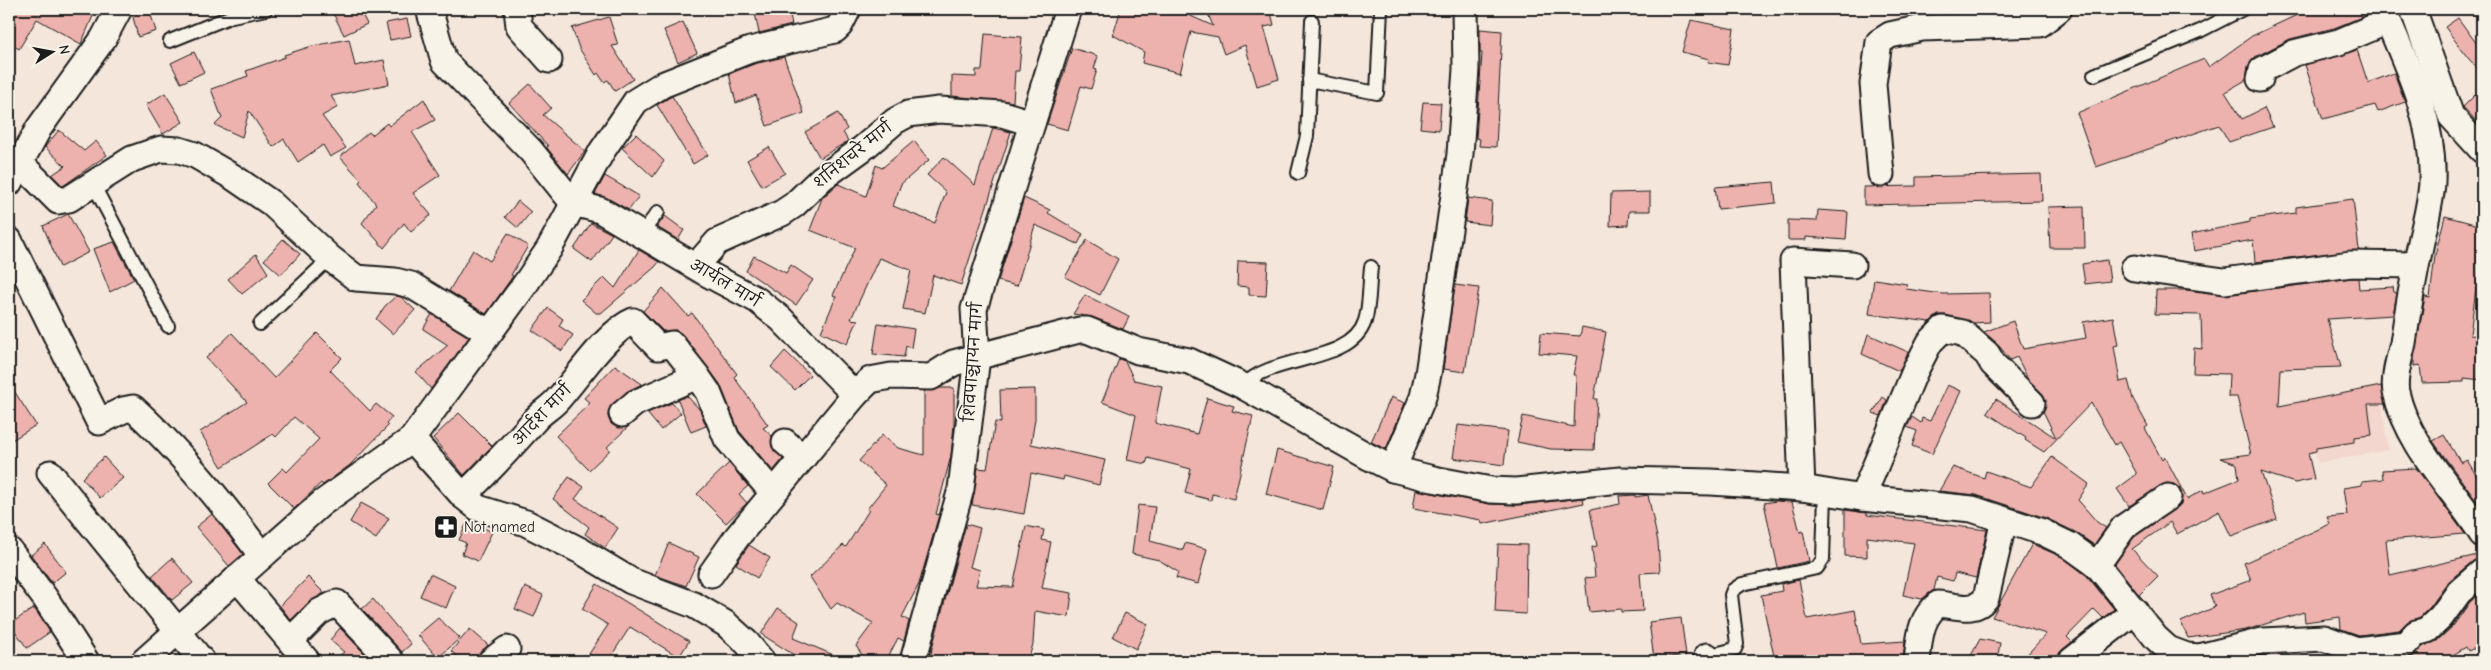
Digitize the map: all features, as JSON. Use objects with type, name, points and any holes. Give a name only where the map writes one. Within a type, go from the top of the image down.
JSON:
[{"type":"street","points":[[118,9],[103,39],[39,128],[15,174],[58,201],[69,199],[132,160],[161,149],[187,152],[233,177],[270,203],[330,258],[356,278],[395,281],[411,285],[488,332]]},
{"type":"street","points":[[428,9],[444,61],[531,151],[573,203]]},
{"type":"street","points":[[517,9],[519,26],[549,60]]},
{"type":"street","name":"शिवपाञ्चायन मार्ग","points":[[913,661],[962,489],[977,356],[974,309],[1068,9]]},
{"type":"street","points":[[1393,468],[1423,397],[1428,374],[1460,154],[1466,69],[1464,9]]},
{"type":"street","points":[[1881,174],[1874,84],[1879,42],[1890,35],[1922,28],[2040,24],[2059,9]]},
{"type":"street","points":[[2413,9],[2451,116],[2468,137],[2482,150]]},
{"type":"street","points":[[2260,79],[2262,70],[2294,53],[2339,42],[2385,15],[2416,90],[2432,156],[2432,184],[2416,265],[2396,390],[2409,426],[2442,481],[2467,509],[2482,534]]},
{"type":"street","points":[[144,661],[179,632],[322,503],[412,439],[424,425],[488,332],[526,283],[549,249],[573,203],[626,112],[647,92],[698,69],[750,50],[835,30],[844,17]]},
{"type":"street","name":"शनिशचरे मार्ग","points":[[696,266],[717,242],[782,213],[794,205],[822,178],[862,149],[896,120],[908,114],[939,110],[1002,114],[1032,123]]},
{"type":"street","name":"आर्यल मार्ग","points":[[573,203],[600,210],[757,300],[781,319],[855,395]]},
{"type":"street","points":[[9,240],[99,422],[123,410],[133,408],[176,449],[222,501],[262,556]]},
{"type":"street","points":[[1814,490],[1793,261],[1852,266]]},
{"type":"street","points":[[2134,268],[2224,280],[2351,264],[2416,265]]},
{"type":"street","name":"आर्दश मार्ग","points":[[463,496],[522,436],[535,420],[557,401],[590,360],[618,331],[633,321],[658,347],[672,344],[697,376]]},
{"type":"street","points":[[1862,498],[1915,371],[1930,342],[1943,329],[1963,333],[1987,354],[1993,364],[2032,403]]},
{"type":"street","points":[[711,574],[737,537],[773,493],[794,450],[870,380],[891,376],[931,377],[953,363],[1079,330],[1087,330],[1138,351],[1189,361],[1243,386],[1339,441],[1393,468],[1433,479],[1491,490],[1516,491],[1620,480],[1814,490],[1862,498],[1972,509],[2042,532],[2069,545],[2098,564],[2156,638],[2168,648],[2187,656],[2199,657],[2271,651],[2324,638],[2357,650],[2406,644],[2416,633],[2427,630]]},
{"type":"street","points":[[634,411],[697,376],[708,392],[727,439],[773,493]]},
{"type":"street","points":[[412,439],[463,496],[478,508],[526,523],[556,537],[631,581],[694,605],[726,624],[747,643],[762,661]]},
{"type":"street","points":[[50,473],[202,661]]},
{"type":"street","points":[[2098,564],[2124,527],[2168,497]]},
{"type":"street","points":[[1917,661],[1926,614],[1938,604],[1971,608],[1979,606],[1986,598],[2004,520]]},
{"type":"street","points":[[9,550],[45,598],[86,661]]},
{"type":"street","points":[[2413,661],[2427,630],[2441,617],[2459,592],[2482,572]]},
{"type":"street","points":[[237,578],[307,661]]},
{"type":"street","points":[[291,640],[319,612],[336,603],[391,661]]},
{"type":"street","points":[[2071,661],[2135,611]]},
{"type":"lane","points":[[170,40],[232,16],[266,9]]},
{"type":"lane","points":[[1309,80],[1378,93],[1381,9]]},
{"type":"lane","points":[[2094,75],[2200,31],[2243,9]]},
{"type":"lane","points":[[1298,173],[1307,136],[1312,21]]},
{"type":"lane","points":[[93,184],[168,326]]},
{"type":"lane","points":[[642,233],[658,212]]},
{"type":"lane","points":[[260,324],[330,258]]},
{"type":"lane","points":[[1243,386],[1251,378],[1263,371],[1323,355],[1359,332],[1365,321],[1371,267]]},
{"type":"lane","points":[[1708,659],[1735,649],[1737,644],[1731,595],[1733,590],[1742,584],[1816,568],[1823,558],[1814,490]]},
{"type":"shaded area","points":[[2300,399],[2382,404],[2388,450],[2318,463]]},
{"type":"building","points":[[9,9],[96,9],[81,44],[37,19],[19,49],[9,43]]},
{"type":"building","points":[[149,9],[156,31],[138,37],[132,13]]},
{"type":"building","points":[[331,9],[359,9],[367,24],[344,35]]},
{"type":"building","points":[[754,9],[789,9],[792,25],[759,33]]},
{"type":"building","points":[[1121,9],[1175,9],[1213,26],[1206,9],[1270,9],[1274,25],[1264,27],[1279,79],[1257,86],[1245,45],[1224,54],[1218,37],[1191,32],[1180,73],[1142,63],[1144,52],[1113,35]]},
{"type":"building","points":[[2297,9],[2358,9],[2362,17],[2334,28],[2290,39],[2255,57],[2248,66],[2246,80],[2225,92],[2242,119],[2264,108],[2273,127],[2229,142],[2219,125],[2096,167],[2077,113],[2204,59],[2209,67],[2252,36],[2299,14]]},
{"type":"building","points":[[609,17],[618,45],[612,46],[633,79],[615,91],[608,80],[604,82],[598,73],[596,75],[579,48],[572,28]]},
{"type":"building","points":[[2458,18],[2482,51],[2482,73],[2468,58],[2445,27]]},
{"type":"building","points":[[407,19],[411,36],[390,40],[386,23]]},
{"type":"building","points":[[1691,20],[1734,29],[1728,65],[1708,62],[1709,59],[1682,52]]},
{"type":"building","points":[[683,22],[697,53],[678,62],[664,30]]},
{"type":"building","points":[[1480,29],[1502,31],[1496,147],[1479,146],[1480,139],[1476,138],[1482,53],[1480,53]]},
{"type":"building","points":[[985,34],[1022,37],[1019,71],[1015,71],[1013,102],[952,96],[952,76],[976,77],[976,70],[982,70]]},
{"type":"building","points":[[349,39],[355,66],[384,60],[389,84],[331,96],[338,107],[322,116],[346,148],[330,157],[323,145],[298,162],[284,139],[273,147],[249,111],[242,137],[215,125],[222,118],[211,89],[248,76],[246,71],[285,57],[284,55],[312,46]]},
{"type":"building","points":[[1072,48],[1098,56],[1094,69],[1097,70],[1091,89],[1081,86],[1068,130],[1047,124]]},
{"type":"building","points":[[2357,50],[2368,83],[2394,73],[2405,102],[2378,112],[2375,105],[2323,119],[2305,65]]},
{"type":"building","points":[[194,52],[204,72],[181,83],[171,63]]},
{"type":"building","points":[[784,57],[804,113],[767,126],[756,95],[736,103],[729,74],[754,64]]},
{"type":"building","points":[[530,84],[551,108],[543,115],[585,151],[568,174],[547,148],[548,146],[509,103]]},
{"type":"building","points":[[2482,88],[2482,127],[2463,107]]},
{"type":"building","points":[[165,93],[183,122],[163,134],[146,105]]},
{"type":"building","points":[[672,96],[708,155],[693,164],[657,105]]},
{"type":"building","points":[[424,99],[435,120],[412,132],[440,175],[413,193],[431,215],[411,232],[404,223],[384,248],[362,223],[376,204],[359,182],[361,180],[340,157],[369,132],[372,135],[387,123],[389,126]]},
{"type":"building","points":[[1423,102],[1441,103],[1439,130],[1420,128]]},
{"type":"building","points":[[838,113],[847,129],[843,132],[848,141],[820,158],[805,132]]},
{"type":"building","points":[[993,128],[1011,132],[961,285],[933,275],[925,313],[903,309],[911,270],[879,258],[851,319],[858,320],[847,344],[821,332],[836,297],[833,295],[855,248],[810,230],[822,198],[838,184],[866,196],[876,165],[882,168],[914,141],[929,160],[901,184],[893,206],[935,223],[946,192],[927,175],[944,157],[975,185]]},
{"type":"building","points":[[59,130],[84,151],[96,141],[107,155],[63,186],[52,175],[65,166],[45,147]]},
{"type":"building","points":[[636,134],[664,161],[653,177],[622,148]]},
{"type":"building","points":[[769,147],[785,173],[762,186],[747,160]]},
{"type":"building","points":[[2041,174],[2042,201],[1864,205],[1864,187],[1916,186],[1916,177]]},
{"type":"building","points":[[605,176],[639,196],[629,210],[595,194]]},
{"type":"building","points":[[1774,182],[1776,203],[1718,209],[1715,187]]},
{"type":"building","points":[[1650,192],[1650,211],[1629,211],[1628,225],[1610,226],[1611,193]]},
{"type":"building","points":[[1024,198],[1050,210],[1048,213],[1083,234],[1078,244],[1035,225],[1017,286],[998,281]]},
{"type":"building","points":[[1468,198],[1492,201],[1490,225],[1465,222]]},
{"type":"building","points":[[2353,199],[2359,250],[2255,262],[2253,240],[2194,251],[2191,234],[2250,222],[2250,219],[2296,213],[2296,207]]},
{"type":"building","points":[[518,201],[531,212],[518,228],[505,217]]},
{"type":"building","points":[[2084,206],[2085,248],[2050,248],[2048,207]]},
{"type":"building","points":[[1818,210],[1848,212],[1846,240],[1806,237],[1806,240],[1788,240],[1788,220],[1817,221]]},
{"type":"building","points":[[68,214],[89,252],[60,267],[43,226]]},
{"type":"building","points":[[665,216],[684,230],[678,240],[657,227]]},
{"type":"building","points":[[2445,216],[2482,226],[2482,289],[2476,288],[2470,335],[2482,336],[2482,380],[2464,378],[2464,382],[2422,383],[2420,365],[2414,366],[2414,357],[2425,297],[2430,298],[2435,255]]},
{"type":"building","points":[[591,223],[612,234],[592,262],[574,249]]},
{"type":"building","points":[[508,233],[528,246],[511,275],[513,276],[486,314],[449,291],[473,250],[490,261]]},
{"type":"building","points":[[283,239],[300,254],[281,275],[264,260]]},
{"type":"building","points":[[1087,240],[1118,259],[1100,295],[1065,277]]},
{"type":"building","points":[[114,242],[134,279],[110,292],[93,249]]},
{"type":"building","points":[[639,250],[659,262],[655,267],[601,313],[596,313],[581,300],[604,277],[615,288]]},
{"type":"building","points":[[256,254],[268,273],[242,294],[228,279]]},
{"type":"building","points":[[754,256],[786,273],[791,265],[813,280],[796,305],[746,271]]},
{"type":"building","points":[[2107,260],[2110,281],[2085,284],[2082,264]]},
{"type":"building","points":[[1238,261],[1268,262],[1266,296],[1249,295],[1249,287],[1237,286]]},
{"type":"building","points":[[2358,278],[2359,289],[2393,287],[2394,292],[2397,293],[2393,315],[2327,319],[2341,367],[2281,369],[2279,406],[2381,386],[2385,404],[2368,404],[2372,435],[2354,437],[2354,442],[2316,448],[2316,451],[2308,453],[2314,479],[2295,483],[2261,472],[2277,519],[2231,536],[2219,511],[2177,534],[2170,522],[2132,549],[2158,576],[2139,595],[2115,564],[2134,537],[2181,504],[2182,496],[2180,489],[2174,484],[2166,483],[2129,506],[2117,489],[2137,474],[2119,442],[2115,445],[2091,403],[2044,452],[1987,413],[1996,399],[2056,438],[2043,411],[2046,400],[2042,393],[2028,379],[2017,357],[2010,360],[1997,343],[1984,332],[2013,321],[2023,349],[2086,338],[2083,322],[2113,317],[2118,345],[2114,346],[2120,382],[2128,380],[2133,399],[2148,426],[2145,428],[2162,460],[2165,457],[2187,499],[2203,490],[2204,493],[2239,479],[2237,464],[2220,458],[2251,454],[2237,397],[2228,397],[2229,374],[2193,373],[2194,348],[2202,349],[2201,315],[2155,314],[2156,290],[2186,290],[2226,295]]},
{"type":"building","points":[[1874,279],[1907,284],[1906,289],[1943,294],[1989,293],[1990,322],[1973,323],[1946,315],[1938,315],[1930,322],[1869,314]]},
{"type":"building","points":[[1455,285],[1479,288],[1465,372],[1443,369]]},
{"type":"building","points":[[663,288],[688,316],[692,313],[737,374],[734,377],[768,425],[763,428],[772,436],[772,447],[783,459],[773,471],[739,431],[720,384],[683,335],[676,330],[663,331],[643,311]]},
{"type":"building","points":[[1085,295],[1129,317],[1123,329],[1092,317],[1073,314]]},
{"type":"building","points":[[396,296],[401,297],[415,310],[393,334],[376,319],[385,306]]},
{"type":"building","points":[[548,308],[563,319],[559,326],[573,335],[562,351],[532,330]]},
{"type":"building","points":[[432,314],[469,337],[431,389],[416,372],[448,345],[423,329]]},
{"type":"building","points":[[878,323],[914,329],[911,348],[906,346],[904,357],[873,354]]},
{"type":"building","points":[[1582,327],[1606,332],[1594,399],[1597,399],[1594,450],[1551,449],[1517,442],[1523,416],[1574,427],[1576,375],[1573,375],[1577,356],[1539,353],[1541,333],[1580,336]]},
{"type":"building","points":[[232,333],[274,378],[317,333],[342,358],[330,370],[370,411],[376,404],[392,417],[386,424],[388,426],[350,465],[323,485],[321,483],[294,509],[268,483],[283,468],[287,472],[319,439],[294,417],[276,437],[273,434],[222,467],[200,432],[247,402],[206,358]]},
{"type":"building","points":[[1868,334],[1908,352],[1899,371],[1862,354]]},
{"type":"building","points":[[785,351],[810,375],[795,390],[771,367]]},
{"type":"building","points":[[1119,359],[1125,361],[1134,380],[1162,386],[1155,423],[1197,434],[1207,398],[1234,406],[1232,411],[1253,416],[1234,499],[1212,494],[1211,500],[1185,493],[1191,469],[1148,458],[1146,464],[1127,460],[1136,415],[1102,402]]},
{"type":"building","points":[[615,365],[642,384],[626,392],[609,409],[608,416],[611,424],[618,428],[629,426],[607,447],[610,450],[589,470],[556,436],[590,403],[584,398]]},
{"type":"building","points":[[9,383],[36,425],[9,442]]},
{"type":"building","points":[[1947,385],[1961,391],[1932,454],[1912,446],[1917,431],[1907,427],[1912,417],[1921,423],[1922,418],[1930,421]]},
{"type":"building","points":[[954,388],[954,425],[951,456],[936,514],[939,515],[919,584],[902,617],[909,621],[904,641],[898,638],[886,661],[866,661],[856,646],[873,623],[837,603],[831,609],[810,577],[843,545],[846,547],[869,510],[867,509],[886,485],[859,461],[882,435],[898,448],[924,455],[924,391]]},
{"type":"building","points":[[1035,389],[1035,419],[1031,444],[1105,460],[1099,485],[1064,476],[1063,480],[1031,473],[1024,514],[972,505],[978,468],[987,469],[995,422],[1001,423],[1000,390]]},
{"type":"building","points":[[687,396],[700,410],[706,426],[691,432],[678,400]]},
{"type":"building","points":[[1391,397],[1405,403],[1386,449],[1371,442]]},
{"type":"building","points":[[1883,397],[1887,400],[1881,416],[1873,413]]},
{"type":"building","points":[[672,403],[681,413],[661,430],[647,413]]},
{"type":"building","points":[[459,413],[492,446],[464,475],[433,438]]},
{"type":"building","points":[[1458,425],[1508,431],[1504,465],[1453,458]]},
{"type":"building","points":[[2444,435],[2461,463],[2467,460],[2482,485],[2482,499],[2477,502],[2433,441]]},
{"type":"building","points":[[1277,450],[1334,467],[1323,510],[1266,494]]},
{"type":"building","points":[[104,457],[123,478],[100,498],[82,478]]},
{"type":"building","points":[[2052,457],[2089,484],[2078,500],[2097,522],[2106,528],[2094,545],[2075,532],[2046,518],[1976,495],[1939,491],[1953,467],[1984,478],[1986,471],[2031,487]]},
{"type":"building","points":[[729,463],[748,486],[739,494],[747,503],[726,523],[697,494]]},
{"type":"building","points":[[2416,468],[2465,534],[2386,540],[2390,575],[2482,554],[2482,558],[2473,561],[2449,581],[2430,607],[2420,617],[2406,623],[2399,630],[2359,635],[2341,629],[2340,617],[2305,622],[2304,612],[2246,630],[2188,638],[2181,622],[2215,607],[2210,595],[2251,580],[2244,563],[2330,524],[2327,517],[2347,515],[2343,488],[2362,485],[2362,481],[2383,479],[2382,470]]},
{"type":"building","points":[[569,477],[584,487],[575,499],[618,528],[605,548],[585,534],[589,527],[553,499]]},
{"type":"building","points":[[1416,490],[1490,504],[1518,505],[1583,498],[1584,503],[1482,524],[1481,520],[1413,508]]},
{"type":"building","points":[[1635,495],[1635,497],[1648,495],[1658,542],[1660,572],[1640,573],[1643,611],[1621,612],[1621,609],[1589,612],[1585,578],[1595,577],[1592,547],[1597,546],[1590,510],[1620,504],[1619,496]]},
{"type":"building","points":[[1776,501],[1792,502],[1800,532],[1803,531],[1809,561],[1778,568],[1764,503]]},
{"type":"building","points":[[361,503],[389,518],[376,539],[350,522]]},
{"type":"building","points":[[1138,505],[1155,507],[1150,541],[1183,550],[1185,543],[1207,549],[1198,584],[1176,578],[1178,572],[1159,560],[1132,554]]},
{"type":"building","points":[[1845,510],[1867,513],[1867,515],[1987,530],[1976,578],[1955,573],[1953,581],[1937,577],[1934,590],[1922,599],[1903,595],[1914,543],[1867,537],[1867,557],[1845,556]]},
{"type":"building","points":[[212,514],[243,554],[229,566],[196,527]]},
{"type":"building","points":[[468,520],[492,532],[478,561],[462,554],[466,543],[459,540]]},
{"type":"building","points":[[966,524],[980,528],[970,567],[980,570],[976,586],[1013,587],[1026,526],[1044,530],[1042,540],[1051,542],[1042,588],[1072,593],[1069,617],[1035,611],[1033,644],[1028,661],[930,661]]},
{"type":"building","points":[[669,543],[699,557],[686,586],[655,575]]},
{"type":"building","points":[[45,544],[66,572],[52,583],[31,555]]},
{"type":"building","points":[[1498,544],[1527,545],[1526,614],[1495,612]]},
{"type":"building","points":[[2032,544],[2062,557],[2087,576],[2114,609],[2103,618],[2094,609],[2067,637],[2072,642],[2062,650],[2057,661],[2021,661],[2046,634],[1992,617]]},
{"type":"building","points":[[749,545],[770,558],[757,578],[736,564]]},
{"type":"building","points":[[172,558],[193,583],[172,600],[152,576]]},
{"type":"building","points":[[430,574],[455,586],[446,608],[420,596]]},
{"type":"building","points":[[308,577],[324,593],[309,602],[291,620],[280,606]]},
{"type":"building","points":[[1799,580],[1807,619],[1855,610],[1861,644],[1905,641],[1903,661],[1775,661],[1761,595],[1782,591],[1781,584]]},
{"type":"building","points":[[597,584],[689,641],[679,657],[630,627],[608,661],[601,661],[589,654],[608,625],[582,609]]},
{"type":"building","points":[[525,587],[543,595],[534,617],[515,609]]},
{"type":"building","points":[[2482,591],[2482,645],[2468,651],[2466,647],[2443,661],[2383,661],[2408,658],[2424,646],[2437,641],[2453,626],[2470,602]]},
{"type":"building","points":[[373,599],[411,644],[402,652],[362,609]]},
{"type":"building","points":[[34,608],[50,632],[27,648],[10,624]]},
{"type":"building","points":[[778,608],[799,622],[793,638],[848,661],[791,661],[794,655],[761,634]]},
{"type":"building","points":[[1125,613],[1148,624],[1136,649],[1113,637]]},
{"type":"building","points":[[438,618],[460,638],[438,658],[418,635]]},
{"type":"building","points":[[1681,618],[1686,655],[1654,659],[1649,622]]},
{"type":"building","points":[[340,628],[372,661],[332,661],[344,652],[330,640]]},
{"type":"building","points":[[470,629],[488,645],[478,655],[477,661],[463,661],[451,651]]},
{"type":"building","points":[[1980,639],[2000,643],[1997,661],[1968,661]]},
{"type":"place","name":"Not named","points":[[446,527]]}]
